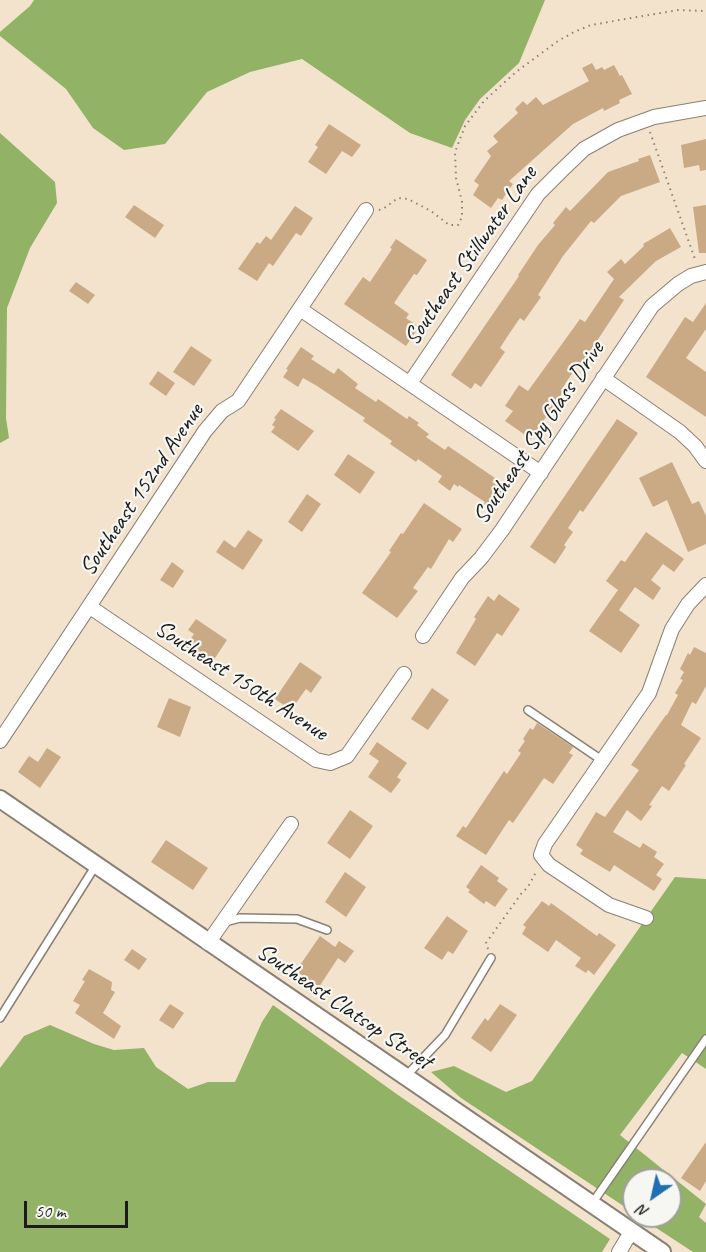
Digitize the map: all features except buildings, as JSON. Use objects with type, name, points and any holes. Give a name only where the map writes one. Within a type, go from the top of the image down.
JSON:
[{"type":"street","name":"Southeast Stillwater Lane","points":[[410,383],[538,194],[584,149],[618,130],[646,119],[706,108]]},
{"type":"street","name":"Southeast 152nd Avenue","points":[[0,741],[205,431],[222,411],[238,401],[366,210]]},
{"type":"street","name":"Southeast Spy Glass Drive","points":[[423,636],[462,578],[487,551],[542,472],[652,306],[678,284],[703,273]]},
{"type":"street","points":[[300,309],[542,472]]},
{"type":"street","points":[[603,378],[680,432],[695,446],[706,461]]},
{"type":"street","points":[[646,918],[609,904],[542,857],[545,844],[649,693],[665,645],[680,614],[706,585]]},
{"type":"street","name":"Southeast 150th Avenue","points":[[90,607],[315,760],[330,763],[347,756],[404,674]]},
{"type":"street","name":"Southeast Clatsop Street","points":[[0,799],[662,1252]]},
{"type":"street","points":[[208,943],[291,824]]},
{"type":"street","points":[[619,1252],[631,1232]]},
{"type":"lane","points":[[528,710],[603,761]]},
{"type":"lane","points":[[0,1018],[96,866]]},
{"type":"lane","points":[[222,923],[240,918],[297,920],[327,930]]},
{"type":"lane","points":[[405,1077],[445,1035],[491,958]]},
{"type":"lane","points":[[591,1204],[706,1039]]},
{"type":"path","points":[[366,210],[383,209],[398,198],[408,199],[431,211],[449,225],[458,225],[462,217],[462,201],[456,178],[455,152],[465,126],[484,101],[516,72],[558,41],[591,25],[678,10],[706,11]]},
{"type":"path","points":[[646,119],[703,273]]},
{"type":"path","points":[[491,958],[486,943],[528,887],[542,857]]},
{"type":"green space","points":[[34,0],[545,0],[519,63],[480,99],[465,120],[452,148],[410,133],[302,59],[250,72],[207,92],[165,144],[124,150],[93,128],[66,89],[0,36],[0,32]]},
{"type":"green space","points":[[0,133],[55,182],[57,203],[30,248],[7,308],[6,418],[9,438],[0,443]]},
{"type":"green space","points":[[675,877],[706,879],[706,1069],[682,1053],[620,1135],[661,1168],[622,1168],[622,1205],[461,1098],[431,1072],[454,1066],[506,1092],[532,1081]]},
{"type":"green space","points":[[273,1005],[398,1095],[610,1239],[602,1252],[0,1252],[0,1068],[24,1036],[50,1025],[114,1050],[144,1048],[156,1067],[188,1089],[208,1082],[235,1082],[262,1022]]},
{"type":"green space","points":[[682,1185],[706,1204],[699,1217],[706,1223],[706,1252],[693,1252],[656,1228],[682,1228]]}]
